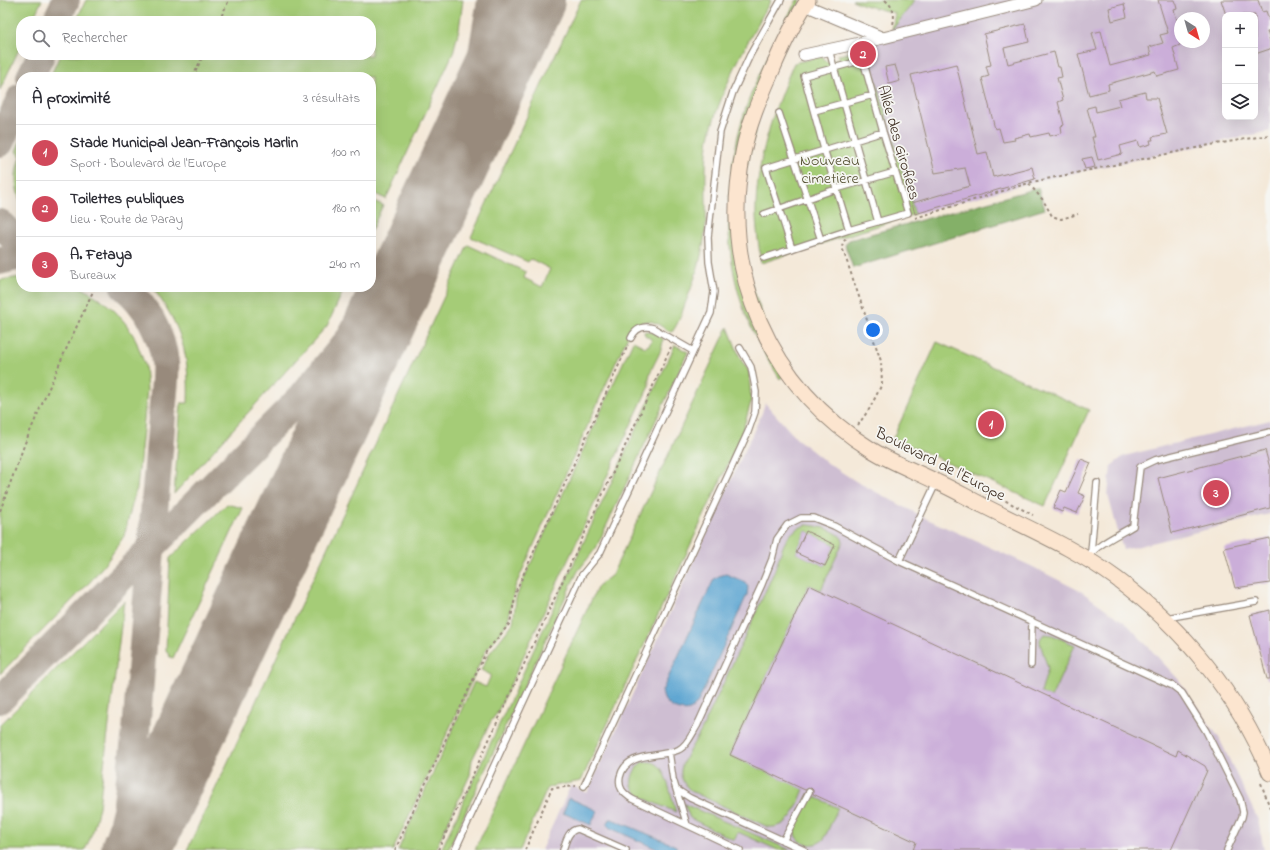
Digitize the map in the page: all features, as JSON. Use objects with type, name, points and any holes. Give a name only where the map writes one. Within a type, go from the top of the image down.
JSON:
[{"type":"main road","name":"Boulevard de l'Europe","points":[[807,2],[790,31],[754,113],[743,153],[738,192],[737,211],[739,244],[746,282],[751,300],[763,330],[777,356],[803,392],[832,421],[850,435],[896,464],[936,481],[985,507],[1062,544],[1089,555],[1163,618],[1195,651],[1219,683],[1251,733],[1265,776]]},
{"type":"street","points":[[804,55],[883,38],[1036,0]]},
{"type":"street","points":[[807,2],[883,38]]},
{"type":"lane","points":[[455,850],[582,575],[600,553],[711,313],[714,292],[709,262],[708,237],[720,132],[733,92],[750,55],[781,0]]},
{"type":"lane","points":[[829,50],[878,222]]},
{"type":"lane","name":"Allée des Giroflées","points":[[865,59],[883,132],[908,213],[849,230],[824,149],[804,76],[833,67],[865,59]]},
{"type":"lane","points":[[814,111],[873,96]]},
{"type":"lane","points":[[779,113],[821,240]]},
{"type":"lane","points":[[792,249],[766,168],[883,132]]},
{"type":"lane","points":[[764,214],[836,189],[895,172]]},
{"type":"lane","points":[[764,258],[849,230]]},
{"type":"lane","points":[[631,338],[635,332],[648,326],[693,351]]},
{"type":"lane","points":[[584,786],[748,432],[755,412],[756,392],[751,367],[740,348]]},
{"type":"lane","points":[[1089,555],[1133,526],[1140,467],[1155,460],[1270,432]]},
{"type":"lane","points":[[899,560],[936,481]]},
{"type":"lane","points":[[1089,555],[1097,483]]},
{"type":"lane","points":[[740,850],[632,799],[621,789],[619,782],[620,775],[625,766],[632,760],[679,750],[686,744],[697,726],[762,584],[772,559],[777,539],[787,525],[801,518],[814,518],[834,526],[899,560],[1153,675],[1173,686],[1182,693],[1206,731],[1240,799],[1243,812],[1242,817],[1227,850]]},
{"type":"lane","points":[[1163,618],[1256,602]]},
{"type":"lane","points":[[1031,666],[1032,621]]},
{"type":"lane","points":[[669,752],[672,773],[687,825]]},
{"type":"lane","points":[[676,789],[690,798],[804,850]]},
{"type":"lane","points":[[783,841],[809,792]]},
{"type":"lane","points":[[563,850],[569,833],[575,829],[578,829],[626,850]]},
{"type":"path","points":[[221,16],[229,0]]},
{"type":"path","points":[[885,0],[892,6],[895,13],[892,30]]},
{"type":"path","points":[[195,72],[201,60]]},
{"type":"path","points":[[915,218],[1032,182],[1205,146],[1270,135]]},
{"type":"path","points":[[1029,184],[1043,200],[1052,216],[1061,219],[1078,214]]},
{"type":"path","points":[[847,238],[843,242],[842,247],[881,361],[882,384],[870,408],[850,435]]},
{"type":"path","points":[[0,511],[25,443],[62,356],[93,292]]},
{"type":"path","points":[[395,850],[486,652],[510,623],[516,591],[631,338]]},
{"type":"path","points":[[438,850],[674,340]]},
{"type":"path","points":[[1265,776],[1270,808]]},
{"type":"path","points":[[525,850],[552,788],[584,786]]},
{"type":"shaded area","points":[[915,0],[1270,0],[1270,131],[1036,181],[915,214],[867,51],[892,30]]},
{"type":"shaded area","points":[[765,403],[796,438],[826,462],[857,482],[927,519],[1031,566],[1082,592],[1128,625],[1178,679],[1219,738],[1258,820],[1264,850],[541,850],[571,785],[587,793],[762,413]]},
{"type":"shaded area","points":[[1270,420],[1270,514],[1123,550],[1108,495],[1111,466],[1124,456]]},
{"type":"green space","points":[[0,0],[42,0],[34,16],[16,16],[16,56],[0,90]]},
{"type":"green space","points":[[86,0],[463,0],[459,29],[453,53],[386,199],[376,194],[376,72],[52,72],[58,60],[376,60],[376,16],[78,16]]},
{"type":"green space","points":[[581,0],[771,0],[745,47],[730,79],[716,112],[711,129],[706,164],[706,223],[704,243],[700,262],[679,320],[672,332],[649,321],[640,323],[630,331],[515,587],[508,621],[499,635],[486,650],[393,850],[187,850],[468,245],[526,272],[524,278],[542,287],[550,269],[531,259],[528,262],[471,237]]},
{"type":"green space","points":[[797,0],[801,0],[773,54],[732,227],[783,376],[780,379],[752,330],[741,301],[735,278],[729,231],[730,183],[733,159],[745,111],[765,63]]},
{"type":"green space","points":[[852,0],[915,0],[892,30],[895,13],[867,6]]},
{"type":"green space","name":"Nouveau cimetière","points":[[867,50],[915,214],[761,263],[756,212],[757,186],[768,132],[794,63],[823,56],[825,61],[830,62],[839,59],[838,55]]},
{"type":"green space","points":[[1038,188],[1045,209],[853,268],[845,245],[849,240]]},
{"type":"green space","points":[[376,202],[383,205],[376,220]]},
{"type":"green space","points":[[16,278],[16,292],[89,292],[102,300],[115,311],[135,338],[145,365],[147,390],[137,489],[124,536],[108,560],[90,582],[0,674],[0,280]]},
{"type":"green space","points":[[156,292],[343,292],[327,326],[174,494],[181,403],[188,403],[188,386],[182,341],[177,327]]},
{"type":"green space","points":[[728,327],[741,360],[749,371],[751,402],[741,436],[581,781],[548,787],[520,850],[475,850],[598,586],[612,575]]},
{"type":"green space","points":[[644,332],[656,333],[663,339],[660,351],[650,374],[649,386],[497,713],[491,721],[472,760],[470,775],[435,850],[398,850],[474,682],[486,687],[491,675],[481,670],[489,654],[513,623],[516,598],[521,585],[633,341],[645,347],[649,345],[652,340],[645,335]]},
{"type":"green space","points":[[937,342],[1089,410],[1045,506],[893,438]]},
{"type":"green space","points":[[675,345],[688,352],[596,548],[578,571],[571,585],[448,850],[441,850]]},
{"type":"green space","points":[[227,504],[243,508],[173,658],[170,657],[166,650],[170,558]]},
{"type":"green space","points":[[806,525],[822,527],[838,535],[842,538],[843,542],[821,590],[809,585],[730,755],[804,789],[796,809],[788,820],[776,827],[768,827],[691,791],[683,782],[681,770],[684,760],[703,727],[748,630],[774,572],[784,544],[792,533],[798,528]],"holes":[[[806,531],[835,545],[825,566],[796,553]]]},
{"type":"green space","points":[[124,601],[99,807],[93,831],[85,850],[0,850],[0,725]]},
{"type":"green space","points":[[1044,634],[1052,635],[1075,645],[1051,698],[1041,693],[1048,668],[1040,643],[1040,639]]},
{"type":"green space","points":[[642,762],[654,763],[661,769],[667,780],[676,812],[646,799],[634,790],[632,786],[632,778],[636,769]]},
{"type":"green space","points":[[809,794],[838,808],[824,839],[814,844],[800,841],[796,837],[795,832],[797,818]]},
{"type":"green space","points":[[684,804],[790,850],[778,850],[738,832],[734,840],[690,818]]},
{"type":"water","points":[[726,574],[745,582],[748,587],[747,595],[699,700],[690,710],[683,711],[676,709],[666,702],[662,691],[714,579]]},
{"type":"water","points":[[569,798],[597,811],[591,825],[563,813]]},
{"type":"water","points":[[610,819],[676,846],[677,850],[659,850],[610,828],[607,825]]},
{"type":"building","points":[[1158,0],[1174,0],[1176,5],[1177,9],[1174,10],[1173,48],[1179,70],[1157,76],[1155,71],[1108,84],[1109,90],[1089,95],[1078,54],[1097,50],[1092,33],[1101,31],[1110,66],[1151,55],[1149,47],[1163,43],[1160,35],[1168,33]]},
{"type":"building","points":[[1221,0],[1258,0],[1262,12],[1266,11],[1270,23],[1270,31],[1267,32],[1270,41],[1270,49],[1258,53],[1258,12],[1225,12]]},
{"type":"building","points":[[1124,4],[1127,17],[1112,21],[1109,8]]},
{"type":"building","points":[[1025,24],[1029,42],[1004,48],[1008,64],[1054,52],[1062,77],[1057,78],[1063,100],[1058,102],[1064,125],[1061,126],[1062,133],[1050,136],[1049,133],[1031,137],[1030,134],[1014,138],[1015,140],[1003,142],[999,128],[995,129],[982,78],[989,76],[986,66],[991,65],[984,34]]},
{"type":"building","points":[[956,64],[978,154],[987,152],[993,177],[1032,167],[1035,179],[915,214],[912,203],[970,186],[965,168],[935,173],[911,75]]},
{"type":"building","points":[[895,65],[900,81],[889,84],[885,67]]},
{"type":"building","points":[[1145,92],[1146,98],[1157,98],[1167,134],[1152,137],[1153,140],[1150,140],[1151,144],[1140,147],[1138,141],[1120,146],[1122,154],[1098,160],[1092,137],[1095,137],[1087,108],[1095,106],[1096,112],[1120,106],[1118,99]]},
{"type":"building","points":[[1092,157],[1095,167],[1085,169],[1082,159]]},
{"type":"building","points":[[1265,450],[1270,468],[1270,508],[1172,533],[1158,478]]},
{"type":"building","points":[[1081,459],[1091,463],[1078,493],[1085,496],[1077,513],[1064,508],[1062,512],[1053,508],[1061,490],[1066,492]]},
{"type":"building","points":[[806,531],[835,545],[825,566],[796,553]]},
{"type":"building","points":[[1270,538],[1270,583],[1235,588],[1224,548]]},
{"type":"building","points":[[809,585],[1176,756],[1178,750],[1205,766],[1207,770],[1206,773],[1171,850],[913,850],[916,842],[813,794],[813,790],[811,788],[805,790],[730,755]]},
{"type":"building","points":[[1270,610],[1270,679],[1267,679],[1250,615]]},
{"type":"taxiway","points":[[58,16],[66,0]]},
{"type":"taxiway","points":[[0,700],[302,396],[354,333],[396,272],[429,218],[463,124],[481,59],[491,0]]},
{"type":"taxiway","points":[[32,72],[38,60]]},
{"type":"taxiway","points":[[0,143],[16,108]]},
{"type":"taxiway","points":[[0,223],[16,239]]},
{"type":"taxiway","points":[[0,261],[16,257]]},
{"type":"taxiway","points":[[116,850],[126,810],[136,731],[165,380],[163,351],[157,331],[146,311],[130,292]]},
{"type":"runway","points":[[136,850],[530,0]]},
{"type":"place","name":"Toilettes publiques","points":[[863,54]]},
{"type":"place","name":"Stade Municipal Jean-François Marlin","points":[[991,424]]},
{"type":"place","name":"A. Fetaya","points":[[1216,493]]}]
